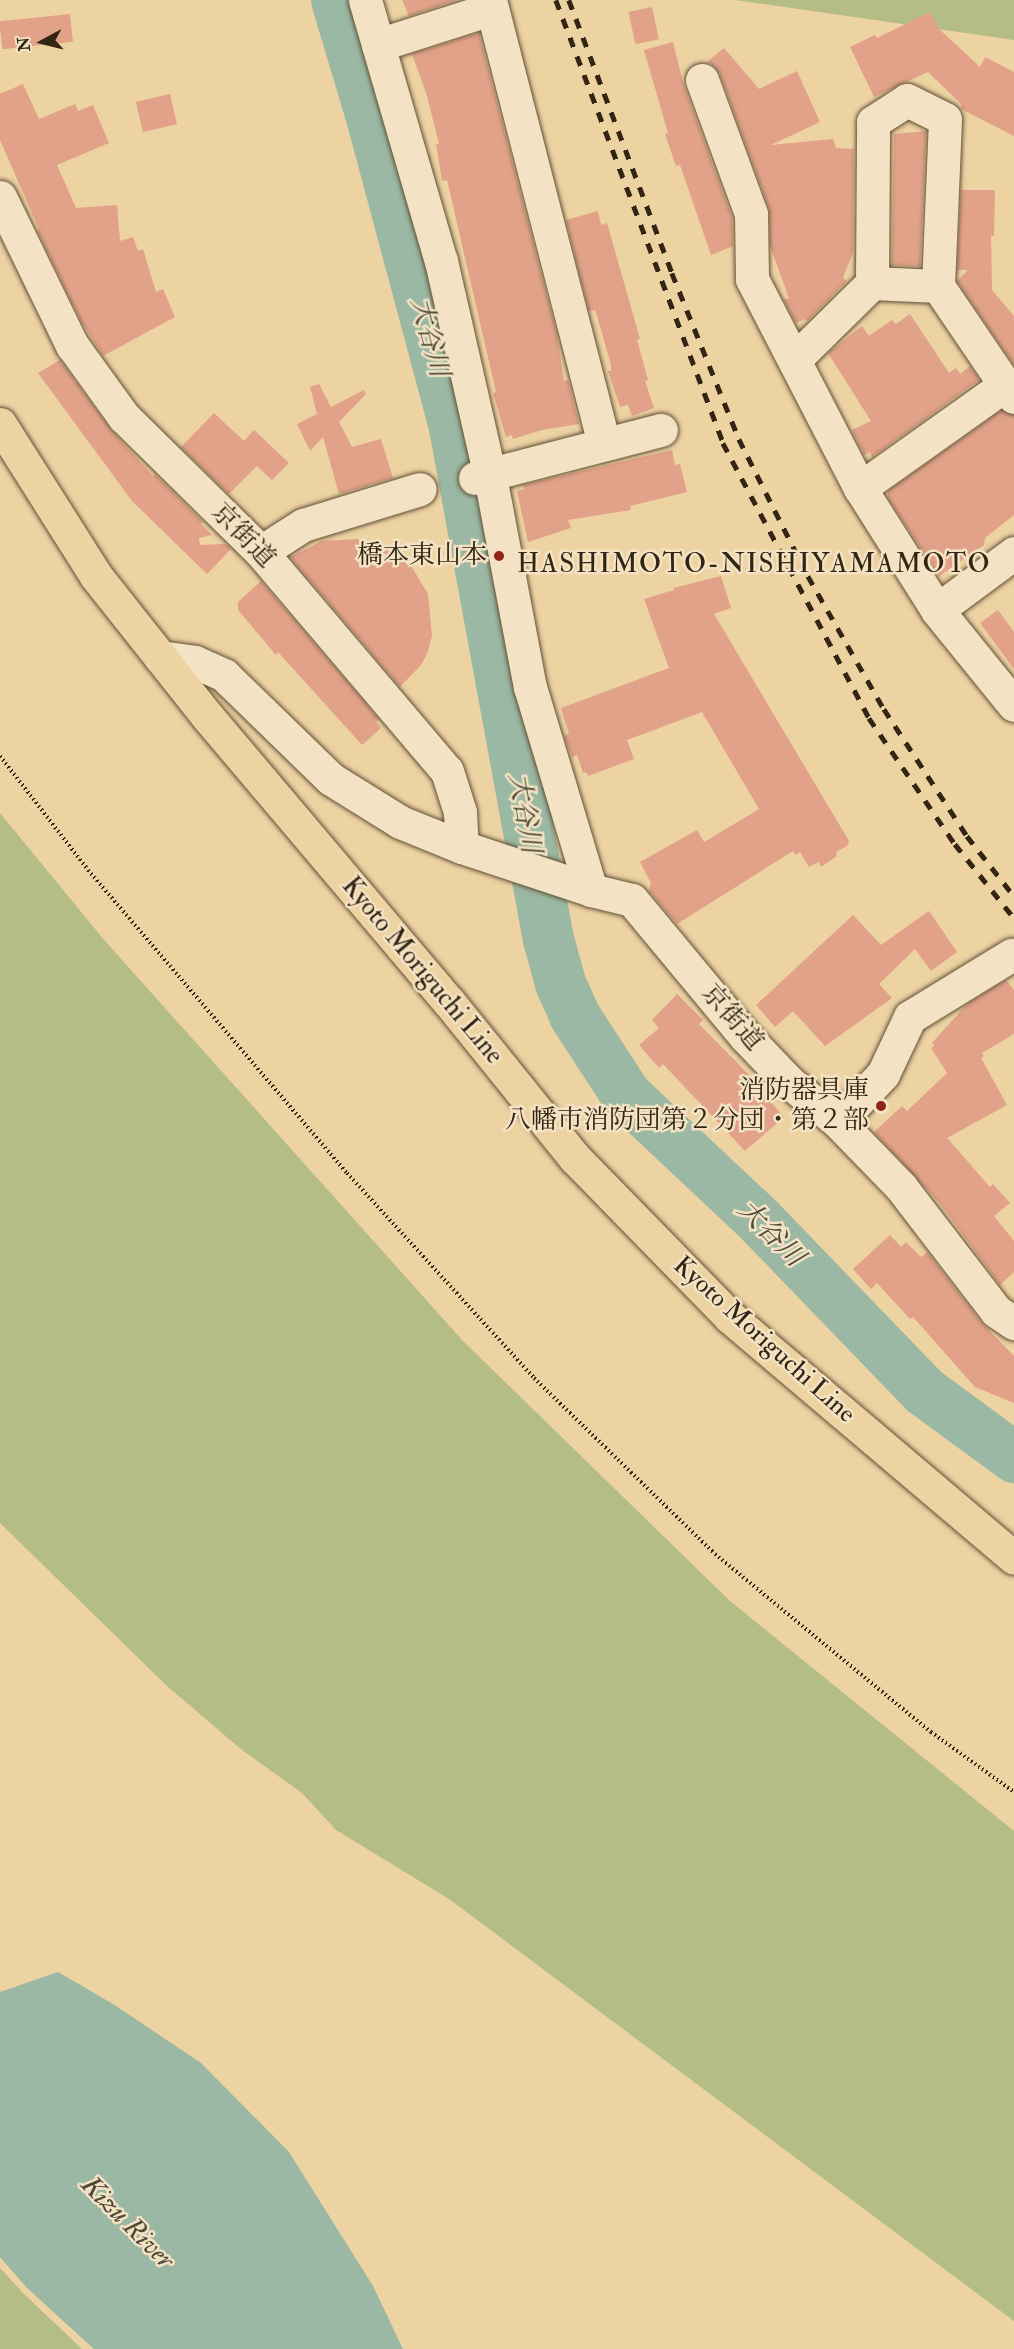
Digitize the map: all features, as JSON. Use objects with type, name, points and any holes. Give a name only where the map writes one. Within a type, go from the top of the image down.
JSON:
[{"type":"main road","name":"Kyoto Moriguchi Line","points":[[0,424],[96,576],[207,717],[449,1002],[575,1158],[730,1317],[1014,1558]]},
{"type":"street","points":[[364,0],[441,261],[483,477],[530,687],[591,890]]},
{"type":"street","points":[[378,45],[491,5],[604,444]]},
{"type":"street","points":[[702,80],[751,214],[752,279],[860,488],[937,610],[1014,705]]},
{"type":"street","points":[[795,359],[872,283],[873,122],[907,100],[945,119],[938,286],[1010,391],[860,488]]},
{"type":"street","name":"京街道","points":[[0,196],[72,345],[124,417],[261,552],[447,771],[459,812],[477,853]]},
{"type":"street","points":[[872,283],[938,286]]},
{"type":"street","points":[[483,477],[661,429]]},
{"type":"street","points":[[261,552],[303,525],[420,489]]},
{"type":"street","points":[[937,610],[1014,553]]},
{"type":"street","name":"京街道","points":[[160,657],[195,662],[224,675],[331,779],[400,822],[477,853],[591,890],[632,900],[745,1036],[789,1082],[838,1122],[901,1187],[996,1311],[1014,1323]]},
{"type":"street","points":[[838,1122],[883,1074],[910,1017],[1011,955]]},
{"type":"path","points":[[0,756],[88,870],[347,1173],[534,1378],[715,1554],[931,1732],[1014,1792]]},
{"type":"green space","points":[[735,0],[1014,0],[1014,40]]},
{"type":"green space","points":[[0,813],[105,941],[463,1341],[730,1601],[1014,1831],[1014,2321],[449,1899],[336,1830],[302,1793],[242,1750],[167,1686],[0,1523]]},
{"type":"green space","points":[[0,2268],[24,2294],[82,2349],[0,2349]]},
{"type":"water","name":"Kizu River","points":[[58,1972],[113,2004],[201,2063],[289,2152],[373,2286],[403,2349],[94,2349],[27,2288],[0,2257],[0,1992]]},
{"type":"building","points":[[402,0],[457,0],[409,16]]},
{"type":"building","points":[[652,7],[659,39],[635,44],[629,12]]},
{"type":"building","points":[[930,12],[938,28],[980,67],[985,57],[1014,72],[1014,136],[961,109],[961,104],[928,72],[874,97],[850,47],[875,35],[877,38]]},
{"type":"building","points":[[70,14],[73,42],[2,49],[0,21]]},
{"type":"building","points":[[479,33],[557,335],[564,381],[568,380],[579,424],[542,430],[513,439],[512,435],[506,437],[493,393],[496,392],[447,180],[442,181],[436,144],[439,144],[427,96],[412,54]]},
{"type":"building","points":[[673,42],[684,86],[732,217],[733,246],[711,255],[680,165],[676,166],[665,134],[668,133],[644,50]]},
{"type":"building","points":[[724,48],[759,89],[797,71],[820,122],[771,145],[833,139],[836,148],[854,149],[853,252],[843,278],[847,281],[807,321],[805,319],[796,323],[784,300],[789,298],[770,246],[769,208],[720,74],[714,66],[707,62]]},
{"type":"building","points":[[23,84],[39,119],[75,104],[78,111],[93,105],[109,143],[57,165],[76,208],[117,205],[120,241],[133,237],[138,251],[143,249],[156,292],[163,289],[175,317],[103,356],[81,321],[37,230],[39,229],[0,140],[0,94]]},
{"type":"building","points":[[170,94],[177,124],[143,132],[136,102]]},
{"type":"building","points":[[926,131],[920,266],[892,265],[894,134]]},
{"type":"building","points":[[961,190],[995,190],[994,236],[991,236],[992,290],[1014,316],[1014,365],[957,281],[968,270],[957,270]]},
{"type":"building","points":[[598,211],[601,225],[607,223],[640,339],[637,340],[648,380],[645,381],[654,408],[632,416],[628,405],[620,407],[608,371],[611,371],[611,365],[597,316],[595,310],[589,311],[566,220]]},
{"type":"building","points":[[910,314],[949,373],[956,368],[960,374],[970,366],[979,380],[872,457],[870,452],[864,455],[852,430],[871,421],[828,353],[862,326],[869,336],[892,320],[896,324]]},
{"type":"building","points":[[60,360],[111,430],[153,476],[155,474],[203,522],[201,524],[212,535],[199,538],[200,545],[226,544],[231,549],[207,574],[132,501],[38,373]]},
{"type":"building","points":[[319,384],[331,407],[364,390],[366,394],[339,422],[352,447],[381,439],[393,478],[339,494],[323,437],[310,451],[297,424],[317,414],[310,387]]},
{"type":"building","points":[[1002,410],[1014,415],[1014,515],[985,538],[984,545],[939,576],[888,498],[888,491]]},
{"type":"building","points":[[214,413],[244,441],[254,430],[289,463],[272,480],[257,466],[229,494],[181,447]]},
{"type":"building","points":[[672,450],[675,465],[680,464],[687,492],[630,506],[631,510],[568,520],[571,528],[528,542],[517,491],[524,489],[523,485]]},
{"type":"building","points":[[359,539],[379,543],[395,551],[410,564],[428,594],[432,636],[427,654],[421,665],[400,687],[290,557],[322,541]]},
{"type":"building","points":[[721,576],[731,608],[714,614],[849,841],[847,846],[836,852],[837,856],[821,867],[819,862],[809,867],[800,852],[795,855],[793,851],[677,924],[649,891],[651,883],[640,862],[697,830],[704,842],[759,809],[702,712],[627,740],[634,759],[588,776],[586,772],[583,773],[577,755],[572,757],[564,736],[569,734],[561,708],[669,668],[644,599],[674,590],[674,588]]},
{"type":"building","points":[[261,581],[379,719],[376,722],[381,728],[362,745],[278,652],[276,655],[238,610],[238,602]]},
{"type":"building","points":[[998,610],[1014,632],[1014,669],[980,623]]},
{"type":"building","points":[[929,911],[957,952],[931,971],[915,949],[879,984],[892,998],[825,1046],[793,1011],[775,1027],[756,1005],[853,915],[881,945]]},
{"type":"building","points":[[1006,980],[1014,990],[1014,1034],[982,1053],[984,1056],[981,1058],[1007,1105],[947,1138],[990,1187],[993,1184],[1010,1203],[994,1216],[1014,1241],[1014,1272],[1000,1285],[942,1206],[874,1132],[902,1106],[907,1111],[947,1073],[931,1048],[934,1046],[932,1043],[967,1004]]},
{"type":"building","points":[[677,994],[703,1020],[699,1024],[766,1092],[764,1094],[784,1117],[745,1151],[663,1064],[659,1068],[639,1045],[659,1028],[652,1020]]},
{"type":"building","points":[[890,1235],[901,1247],[906,1242],[921,1257],[927,1252],[981,1322],[1014,1356],[1014,1403],[975,1387],[913,1317],[910,1319],[877,1283],[871,1289],[853,1269]]},
{"type":"waterway","name":"大谷川","points":[[336,0],[370,113],[453,422],[548,939],[560,983],[574,1015],[626,1095],[758,1219],[924,1391],[1014,1457]]},
{"type":"railway","points":[[556,0],[723,443],[869,718],[955,844],[1014,918]]},
{"type":"railway","points":[[569,0],[672,273],[739,439],[808,576],[884,709],[967,836],[1014,896]]},
{"type":"place","name":"橋本東山本","points":[[499,556]]},
{"type":"place","name":"消防器具庫 八幡市消防団第２分団・第２部","points":[[881,1106]]},
{"type":"district","name":"HASHIMOTO-NISHIYAMAMOTO","points":[[754,564]]}]
